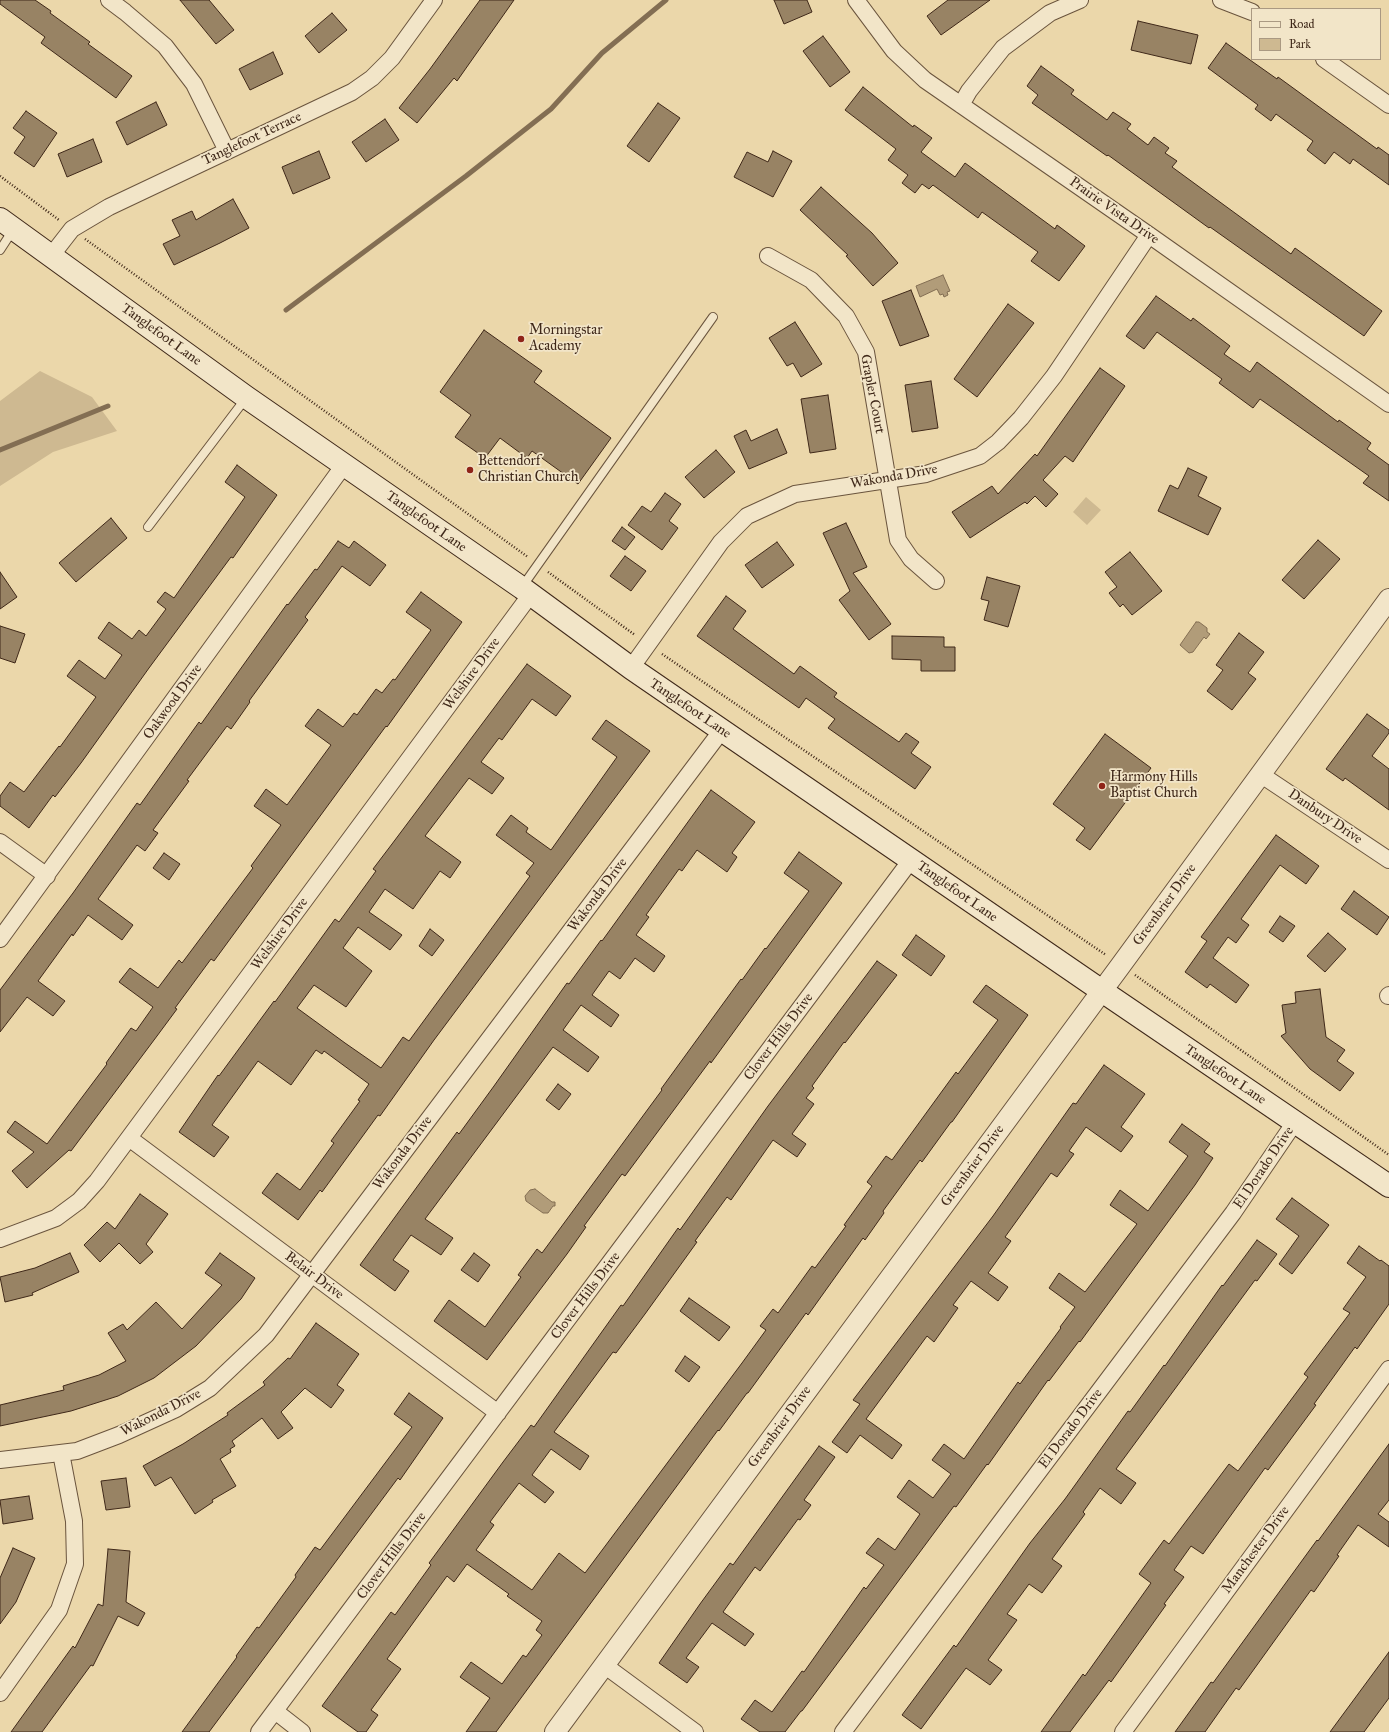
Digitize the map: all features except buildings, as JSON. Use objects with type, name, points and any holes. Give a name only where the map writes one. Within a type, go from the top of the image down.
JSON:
[{"type":"main road","name":"Tanglefoot Lane","points":[[7,225],[246,397],[526,591],[631,668],[1389,1186]]},
{"type":"street","points":[[109,0],[166,46],[194,84],[227,151]]},
{"type":"street","name":"Tanglefoot Terrace","points":[[51,256],[72,229],[109,207],[352,92],[372,78],[392,58],[434,0]]},
{"type":"street","name":"Prairie Vista Drive","points":[[856,0],[894,51],[925,80],[1389,404]]},
{"type":"street","points":[[961,105],[969,90],[1003,48],[1050,13],[1080,0]]},
{"type":"street","points":[[1221,0],[1251,12]]},
{"type":"street","points":[[1325,60],[1389,105]]},
{"type":"street","name":"Wakonda Drive","points":[[631,668],[721,542],[748,516],[795,494],[926,474],[980,456],[998,442],[1022,418],[1054,376],[1149,235]]},
{"type":"street","name":"Grapler Court","points":[[768,256],[811,280],[846,316],[866,352],[898,540],[911,559],[936,580]]},
{"type":"street","name":"Oakwood Drive","points":[[0,939],[344,465]]},
{"type":"street","name":"Welshire Drive","points":[[0,1239],[56,1218],[79,1201],[97,1181],[526,591]]},
{"type":"street","name":"Greenbrier Drive","points":[[555,1732],[1122,965],[1389,599]]},
{"type":"street","name":"Wakonda Drive","points":[[0,1460],[76,1452],[119,1436],[176,1409],[210,1388],[266,1335],[722,730]]},
{"type":"street","name":"Danbury Drive","points":[[1260,774],[1389,860]]},
{"type":"street","points":[[0,842],[47,876]]},
{"type":"street","name":"Clover Hills Drive","points":[[259,1732],[911,860]]},
{"type":"street","name":"El Dorado Drive","points":[[843,1732],[1233,1213],[1295,1122]]},
{"type":"street","name":"Belair Drive","points":[[129,1138],[498,1413]]},
{"type":"street","name":"Manchester Drive","points":[[1123,1732],[1389,1368]]},
{"type":"street","points":[[0,1693],[59,1610],[75,1564],[74,1522],[61,1453]]},
{"type":"street","points":[[604,1665],[695,1732]]},
{"type":"street","points":[[275,1711],[302,1732]]},
{"type":"lane","points":[[0,250],[7,225]]},
{"type":"lane","points":[[526,591],[539,565],[713,317]]},
{"type":"lane","points":[[148,527],[246,397]]},
{"type":"path","points":[[0,176],[648,644],[1122,965],[1389,1155]]},
{"type":"green space","points":[[40,371],[92,397],[117,431],[53,452],[0,486],[0,401]]},
{"type":"green space","points":[[1086,497],[1101,510],[1087,525],[1073,512]]},
{"type":"shaded area","points":[[943,275],[950,291],[947,292],[948,295],[944,297],[943,294],[940,295],[937,289],[920,297],[916,286]]},
{"type":"shaded area","points":[[1196,622],[1199,622],[1207,628],[1207,632],[1210,634],[1206,639],[1204,637],[1193,652],[1189,653],[1180,645]]},
{"type":"shaded area","points":[[535,1189],[552,1202],[555,1202],[555,1206],[553,1206],[548,1213],[543,1213],[526,1201],[525,1196],[530,1190]]},
{"type":"waterway","points":[[286,310],[466,176],[551,109],[602,53],[666,0]]},
{"type":"waterway","points":[[0,450],[108,406]]},
{"type":"place","name":"Morningstar Academy","points":[[521,339]]},
{"type":"place","name":"Bettendorf Christian Church","points":[[470,470]]},
{"type":"place","name":"Harmony Hills Baptist Church","points":[[1102,786]]}]
